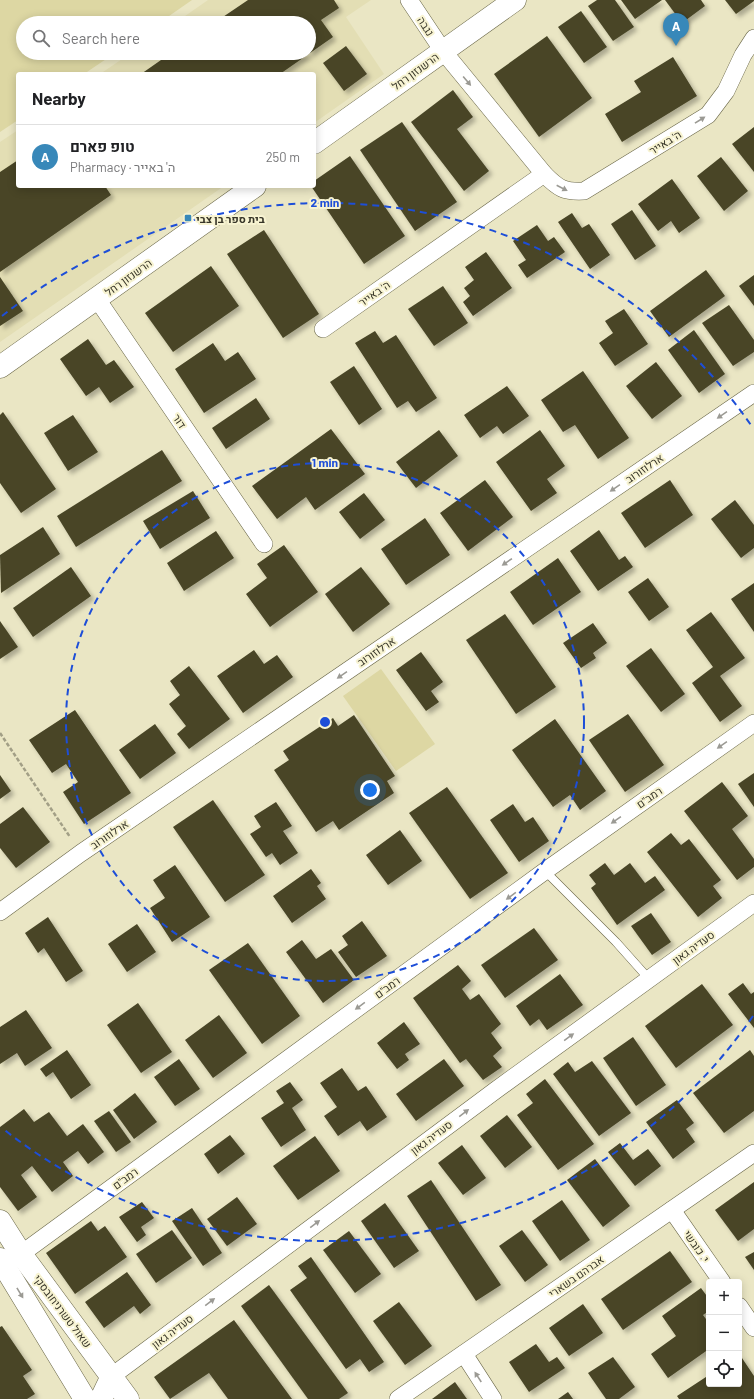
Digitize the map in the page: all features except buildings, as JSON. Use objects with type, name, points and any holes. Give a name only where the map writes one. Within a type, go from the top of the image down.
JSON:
[{"type":"street","name":"נגבה","points":[[409,0],[442,51]]},
{"type":"street","name":"הרשנזון רחל","points":[[316,143],[515,0]]},
{"type":"street","name":"ה' באייר","points":[[442,51],[544,174],[553,183],[567,192],[584,191],[708,115],[726,91],[743,55],[754,38]]},
{"type":"street","name":"ה' באייר","points":[[323,329],[544,174]]},
{"type":"street","name":"הרשנזון רחל","points":[[0,367],[252,188]]},
{"type":"street","name":"דור","points":[[97,299],[264,544]]},
{"type":"street","name":"ארלוזורוב","points":[[0,912],[81,853],[754,393]]},
{"type":"street","name":"רמב\"ם","points":[[21,1254],[545,871],[754,723]]},
{"type":"street","name":"סעדיה גאון","points":[[112,1376],[496,1090],[754,903]]},
{"type":"street","name":"אברהם בשארי","points":[[398,1399],[754,1153]]},
{"type":"street","name":"י. כובשי","points":[[672,1210],[720,1279]]},
{"type":"street","name":"שאול טשרניחובסקי","points":[[0,1221],[21,1254],[128,1399]]},
{"type":"street","name":"שאול טשרניחובסקי","points":[[0,1259],[85,1398]]},
{"type":"street","points":[[742,1310],[754,1328]]},
{"type":"street","points":[[464,1354],[493,1399]]},
{"type":"street","points":[[85,1398],[112,1376]]},
{"type":"lane","points":[[545,871],[616,942],[649,979]]},
{"type":"path","points":[[0,733],[81,853]]},
{"type":"shaded area","points":[[0,0],[192,0],[169,16],[16,16],[16,60],[105,60],[87,72],[16,72],[16,121],[0,132]]},
{"type":"shaded area","points":[[208,0],[371,0],[346,17],[384,74],[316,122],[316,72],[103,72],[121,60],[316,60],[316,16],[185,16]]},
{"type":"shaded area","points":[[16,131],[16,188],[221,188],[0,342],[0,142]]},
{"type":"shaded area","points":[[381,669],[435,744],[396,771],[343,696]]},
{"type":"place","name":"טופ פארם","points":[[676,46]]},
{"type":"place","name":"בית ספר בן צבי","points":[[188,218]]}]
